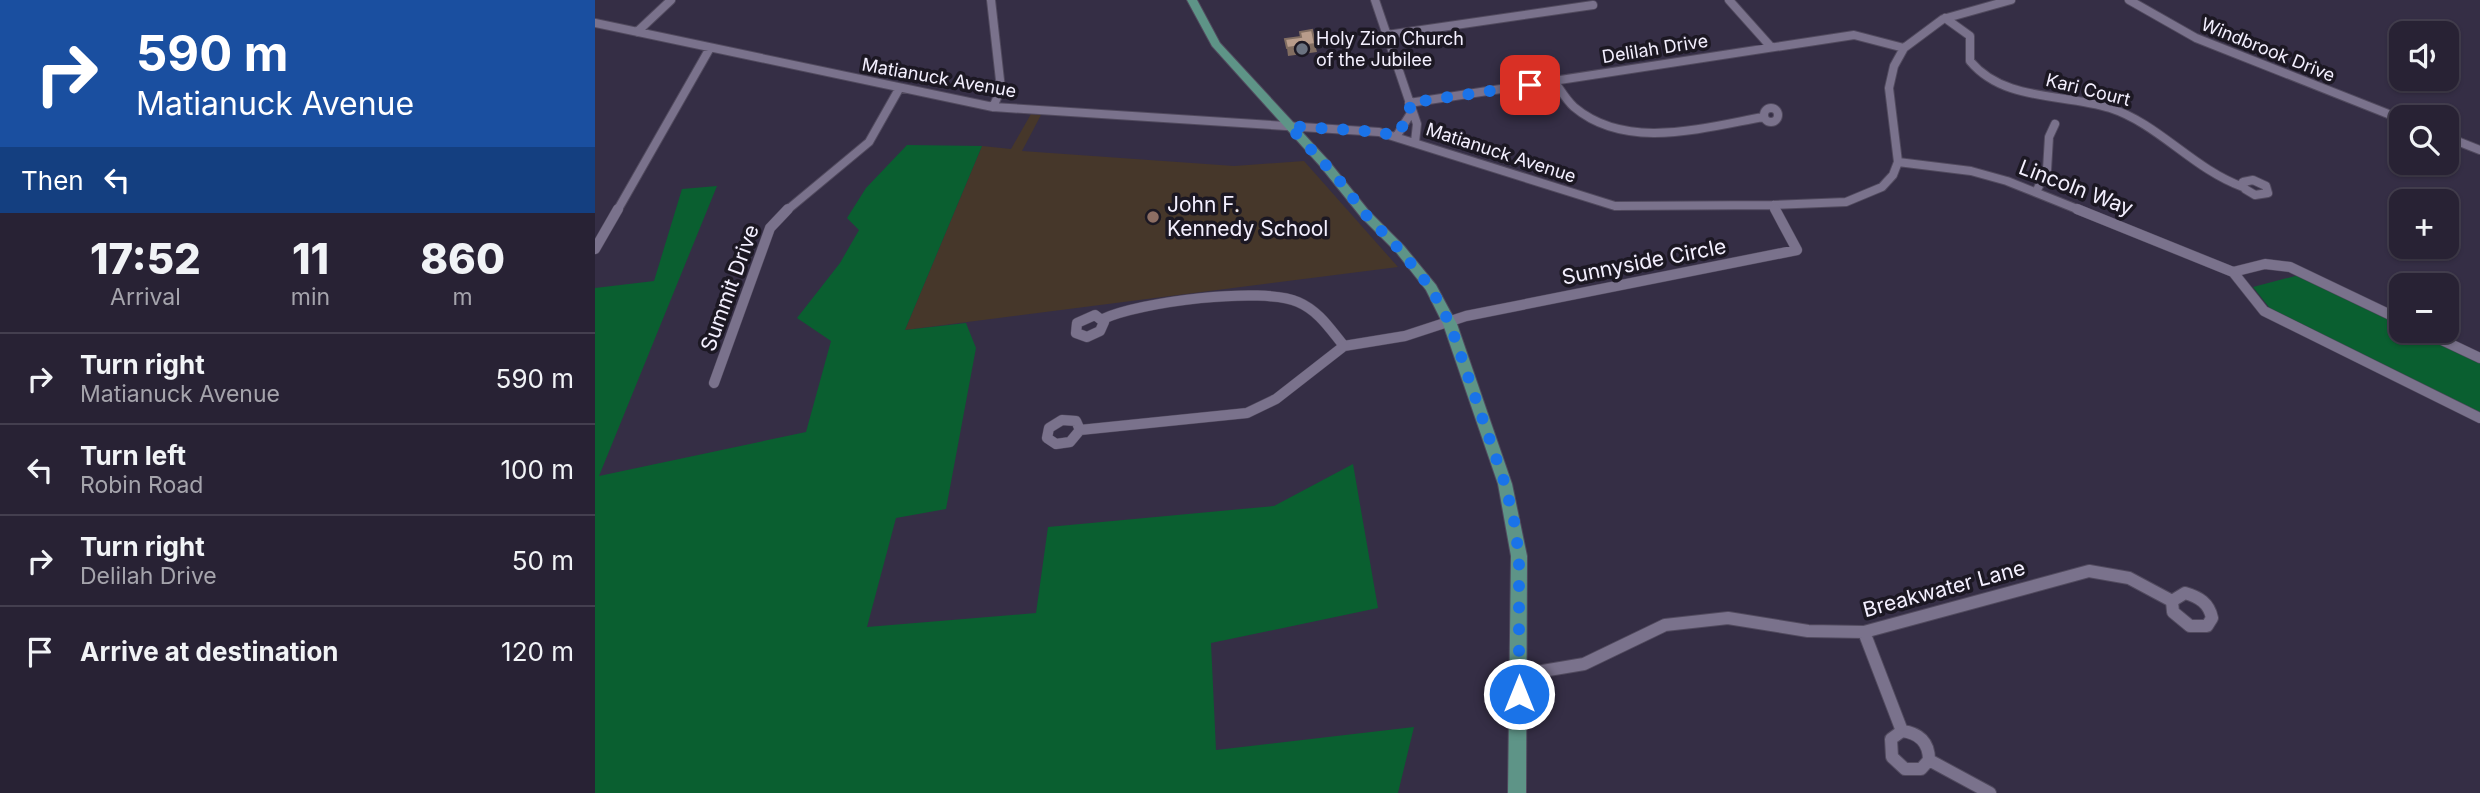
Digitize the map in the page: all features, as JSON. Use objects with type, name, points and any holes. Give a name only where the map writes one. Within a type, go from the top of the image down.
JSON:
[{"type":"main road","points":[[1192,0],[1216,44],[1408,259],[1431,288],[1450,324],[1505,484],[1514,521],[1519,556],[1517,793]]},
{"type":"street","points":[[636,32],[671,0]]},
{"type":"street","points":[[991,0],[1001,89],[993,107]]},
{"type":"street","points":[[1375,0],[1417,124],[1415,142]]},
{"type":"street","points":[[1728,0],[1771,47]]},
{"type":"street","points":[[1898,162],[1889,88],[1894,66],[1904,48],[1923,30],[1945,18],[2011,0]]},
{"type":"street","name":"Windbrook Drive","points":[[2129,0],[2187,34],[2389,114]]},
{"type":"street","points":[[1387,35],[1593,5]]},
{"type":"street","name":"Kari Court","points":[[1945,18],[1970,36],[1969,59],[1982,74],[2016,89],[2089,103],[2129,115],[2145,123],[2175,151],[2230,183],[2243,187]]},
{"type":"street","name":"Matianuck Avenue","points":[[595,23],[993,107],[1379,132],[1615,206],[1836,203],[1863,198],[1888,181],[1898,162]]},
{"type":"street","name":"Delilah Drive","points":[[1410,108],[1554,81],[1854,35],[1904,48]]},
{"type":"street","points":[[595,250],[710,48]]},
{"type":"street","points":[[1554,81],[1573,109],[1608,127],[1629,132],[1656,134],[1763,117]]},
{"type":"street","name":"Summit Drive","points":[[714,383],[770,228],[776,219],[869,142],[899,89]]},
{"type":"street","points":[[1396,136],[1410,108]]},
{"type":"street","points":[[2036,192],[2049,166],[2049,137],[2055,124]]},
{"type":"street","points":[[2459,142],[2480,150]]},
{"type":"street","name":"Lincoln Way","points":[[1898,162],[1980,173],[2036,192],[2233,272]]},
{"type":"street","name":"Sunnyside Circle","points":[[1450,324],[1466,316],[1797,250],[1773,205]]},
{"type":"street","points":[[2389,314],[2290,267],[2265,264],[2233,272],[2245,291],[2264,311],[2480,418]]},
{"type":"street","points":[[1103,319],[1120,311],[1259,294],[1283,297],[1313,309],[1344,346]]},
{"type":"street","points":[[1080,430],[1247,413],[1276,399],[1344,346],[1405,336],[1450,324]]},
{"type":"street","points":[[2448,343],[2480,358]]},
{"type":"street","name":"Breakwater Lane","points":[[1519,675],[1584,664],[1665,625],[1697,619],[1728,618],[1808,631],[1864,632],[2089,571],[2129,578],[2172,601]]},
{"type":"street","points":[[1864,632],[1902,731]]},
{"type":"street","points":[[1902,731],[1912,732],[1922,738],[1928,747],[1929,760],[1926,766],[1916,771],[1897,764],[1889,745],[1892,736],[1902,731]]},
{"type":"street","points":[[1929,760],[1990,793]]},
{"type":"shaded area","name":"John F. Kennedy School","points":[[1031,114],[1041,115],[1022,151],[1234,166],[1304,161],[1398,267],[905,330],[982,146],[1011,149]]},
{"type":"green space","points":[[907,145],[982,146],[905,330],[966,323],[976,348],[946,509],[896,518],[867,627],[1036,613],[1048,527],[1274,506],[1353,464],[1378,608],[1211,643],[1216,750],[1414,727],[1398,793],[595,793],[595,288],[654,281],[682,189],[717,186],[599,476],[806,432],[831,341],[797,318],[840,263],[859,230],[847,218],[866,188]]},
{"type":"green space","points":[[2299,275],[2389,317],[2389,343],[2441,343],[2480,362],[2480,415],[2272,311],[2253,287]]},
{"type":"building","points":[[1312,30],[1315,44],[1287,48],[1285,39],[1301,37],[1300,32]]},
{"type":"place","name":"Holy Zion Church of the Jubilee","points":[[1302,49]]},
{"type":"place","name":"John F. Kennedy School","points":[[1153,217]]},
{"type":"route","points":[[1519,694],[1519,556],[1514,521],[1505,484],[1450,324],[1431,288],[1400,250],[1365,214],[1322,160],[1289,126],[1379,132],[1396,136],[1411,113],[1409,103],[1530,85]]}]
